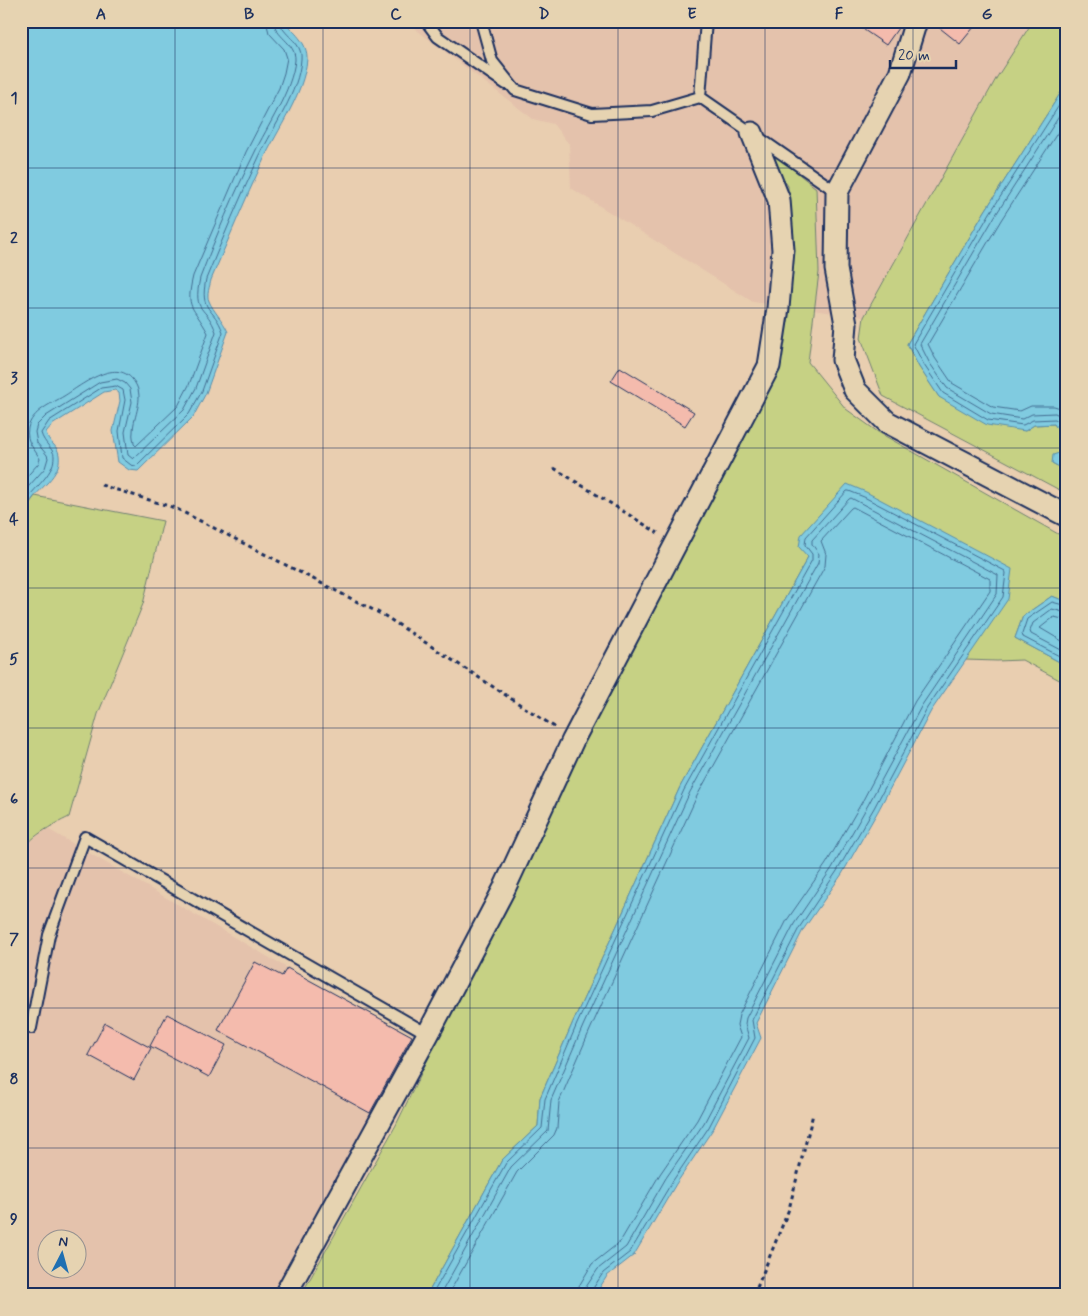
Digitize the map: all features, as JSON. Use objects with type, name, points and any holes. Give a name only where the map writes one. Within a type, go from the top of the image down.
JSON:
[{"type":"street","points":[[916,21],[900,73],[837,192],[836,269],[846,324],[843,360],[855,390],[887,422],[1067,516]]},
{"type":"street","points":[[285,1295],[428,1034],[504,889],[573,740],[769,366],[778,308],[782,250],[779,200],[752,133]]},
{"type":"lane","points":[[426,21],[438,36],[515,90],[592,114],[652,111],[700,96]]},
{"type":"lane","points":[[481,21],[492,61],[515,90]]},
{"type":"lane","points":[[700,96],[706,21]]},
{"type":"lane","points":[[700,96],[837,192]]},
{"type":"lane","points":[[21,1025],[31,1028],[49,935],[86,837],[428,1034]]},
{"type":"path","points":[[554,468],[675,543]]},
{"type":"path","points":[[102,485],[175,508],[385,616],[573,740]]},
{"type":"path","points":[[754,1295],[789,1209],[813,1114]]},
{"type":"shaded area","points":[[405,21],[1033,21],[997,77],[864,317],[753,302],[571,188],[569,144],[553,124],[533,119]]},
{"type":"shaded area","points":[[46,828],[287,968],[416,1038],[271,1295],[21,1295],[21,855],[24,848]]},
{"type":"green space","points":[[1033,21],[1067,21],[1067,83],[985,211],[907,344],[919,367],[939,397],[1025,431],[1034,425],[1054,424],[1063,436],[1065,452],[1052,463],[1067,471],[1067,494],[883,396],[861,338],[864,317],[997,77]]},
{"type":"green space","points":[[768,149],[816,188],[819,272],[808,362],[846,409],[878,432],[1067,539],[1067,602],[1052,596],[1023,616],[1015,638],[1067,666],[1067,684],[1022,660],[965,660],[984,631],[808,557],[680,787],[540,1098],[538,1126],[502,1160],[427,1295],[301,1295],[396,1125],[555,798],[678,555],[770,387],[787,280],[788,186],[767,156]]},
{"type":"green space","points":[[35,496],[163,521],[143,604],[98,714],[69,817],[35,837],[21,855],[21,523],[29,504]]},
{"type":"water","points":[[21,21],[283,21],[302,43],[307,53],[307,59],[301,85],[263,161],[211,280],[208,299],[228,332],[206,393],[193,417],[138,471],[129,470],[118,462],[113,431],[120,401],[119,393],[115,390],[104,392],[52,425],[46,432],[58,452],[59,462],[53,476],[29,504],[21,523]]},
{"type":"water","points":[[1067,83],[1067,471],[1052,463],[1053,455],[1065,451],[1063,436],[1054,424],[1034,425],[1025,431],[987,425],[939,397],[919,367],[907,344],[985,211]]},
{"type":"water","points":[[847,484],[866,492],[1012,569],[1008,599],[931,711],[842,874],[803,930],[756,1023],[761,1038],[713,1129],[676,1184],[634,1255],[607,1276],[595,1295],[427,1295],[502,1160],[538,1126],[540,1098],[680,787],[808,557],[799,547],[801,535]]},
{"type":"water","points":[[1052,596],[1067,602],[1067,666],[1015,638],[1023,616]]},
{"type":"building","points":[[851,21],[903,21],[886,45]]},
{"type":"building","points":[[931,21],[979,21],[960,44]]},
{"type":"building","points":[[620,367],[694,412],[685,426],[611,381]]},
{"type":"building","points":[[255,962],[282,976],[287,968],[412,1036],[370,1113],[218,1030]]},
{"type":"building","points":[[167,1014],[226,1045],[209,1077],[150,1046]]},
{"type":"building","points":[[105,1023],[151,1048],[134,1080],[88,1055]]}]
